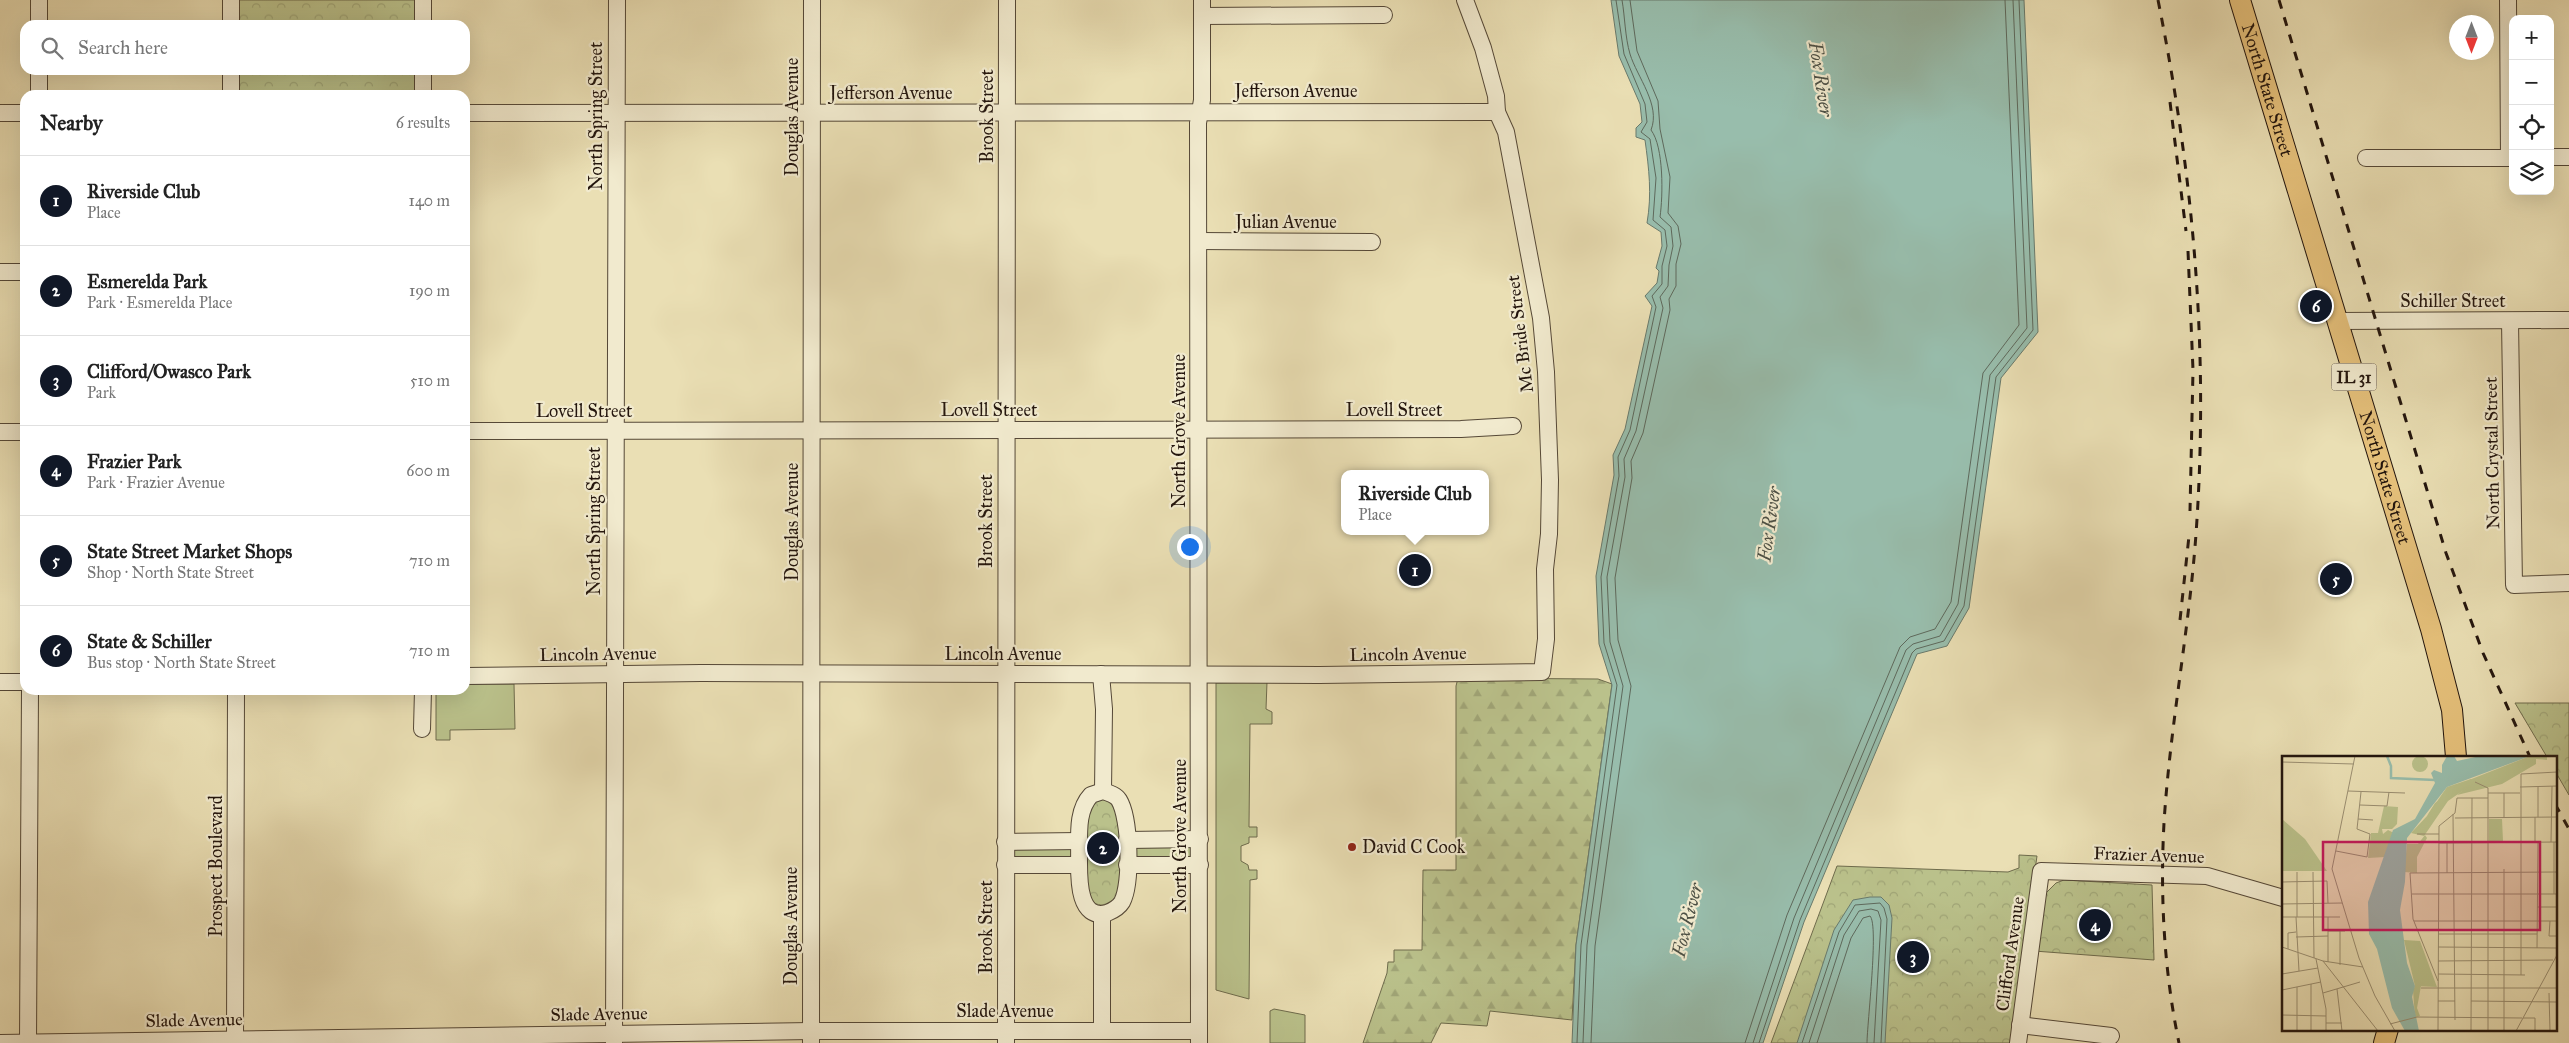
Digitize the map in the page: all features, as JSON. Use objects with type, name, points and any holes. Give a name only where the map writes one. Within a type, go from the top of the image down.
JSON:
[{"type":"main road","name":"North State Street","points":[[2240,0],[2445,676],[2455,728],[2456,756]]},
{"type":"main road","points":[[2384,1043],[2388,1030]]},
{"type":"street","points":[[39,0],[39,20]]},
{"type":"street","points":[[231,0],[231,20]]},
{"type":"street","points":[[423,20],[424,0]]},
{"type":"street","name":"North Spring Street","points":[[614,1038],[613,674],[617,0]]},
{"type":"street","name":"Douglas Avenue","points":[[811,1037],[812,0]]},
{"type":"street","name":"Brook Street","points":[[1006,1037],[1007,0]]},
{"type":"street","name":"Mc Bride Street","points":[[1465,0],[1483,48],[1496,96],[1497,112],[1506,132],[1541,318],[1546,372],[1550,489],[1549,534],[1545,568],[1546,639],[1542,672]]},
{"type":"street","points":[[2508,0],[2511,150]]},
{"type":"street","points":[[1202,8],[1384,15]]},
{"type":"street","name":"North Grove Avenue","points":[[1199,1037],[1199,241],[1202,8]]},
{"type":"street","points":[[39,75],[39,90]]},
{"type":"street","points":[[231,75],[231,90]]},
{"type":"street","points":[[423,75],[423,90]]},
{"type":"street","name":"Jefferson Avenue","points":[[470,113],[1497,112]]},
{"type":"street","points":[[0,113],[20,113]]},
{"type":"street","points":[[2554,157],[2569,157]]},
{"type":"street","points":[[2366,158],[2509,158]]},
{"type":"street","name":"Julian Avenue","points":[[1199,241],[1372,242]]},
{"type":"street","points":[[0,272],[20,272]]},
{"type":"street","name":"Schiller Street","points":[[2337,321],[2569,320]]},
{"type":"street","name":"North Crystal Street","points":[[2510,321],[2514,585],[2569,583]]},
{"type":"street","name":"Lovell Street","points":[[470,431],[1461,430],[1513,426]]},
{"type":"street","points":[[0,432],[20,432]]},
{"type":"street","name":"Lincoln Avenue","points":[[470,676],[1542,672]]},
{"type":"street","points":[[1101,674],[1104,708],[1103,791]]},
{"type":"street","points":[[0,682],[20,682]]},
{"type":"street","points":[[28,1042],[30,695]]},
{"type":"street","name":"Prospect Boulevard","points":[[235,1041],[236,695]]},
{"type":"street","points":[[422,728],[423,695]]},
{"type":"street","points":[[1103,791],[1118,799],[1124,812],[1127,840],[1126,886],[1122,903],[1110,912],[1102,914],[1091,910],[1084,901],[1080,889],[1079,865],[1080,818],[1084,805],[1091,795],[1103,791]]},
{"type":"street","points":[[1127,840],[1200,839]]},
{"type":"street","points":[[1005,842],[1080,841]]},
{"type":"street","points":[[1006,866],[1079,865]]},
{"type":"street","points":[[1127,865],[1200,865]]},
{"type":"street","name":"Frazier Avenue","points":[[2042,870],[2207,876],[2282,898]]},
{"type":"street","name":"Clifford Avenue","points":[[2018,1043],[2042,870]]},
{"type":"street","points":[[1102,914],[1102,1031]]},
{"type":"street","points":[[2020,1025],[2111,1036]]},
{"type":"street","name":"Slade Avenue","points":[[0,1043],[1006,1037],[1102,1031],[1199,1037]]},
{"type":"green space","points":[[239,0],[416,0],[416,20],[239,20]]},
{"type":"green space","points":[[239,75],[416,75],[416,90],[239,90]]},
{"type":"green space","points":[[1458,678],[1598,679],[1612,684],[1576,945],[1572,1020],[1490,1011],[1487,1026],[1441,1023],[1431,1043],[1363,1043],[1387,973],[1388,962],[1394,962],[1394,950],[1422,950],[1423,870],[1456,870],[1456,686]]},
{"type":"green space","points":[[1267,682],[1266,709],[1272,712],[1272,724],[1250,724],[1249,827],[1257,827],[1257,837],[1249,837],[1249,843],[1241,846],[1241,861],[1248,865],[1249,870],[1257,870],[1257,879],[1250,880],[1249,999],[1216,990],[1216,683]]},
{"type":"green space","points":[[470,684],[514,684],[515,729],[450,730],[450,740],[436,740],[436,695],[470,695]]},
{"type":"green space","points":[[2515,703],[2569,703],[2569,795],[2556,773],[2556,756],[2546,756]]},
{"type":"green space","points":[[1104,799],[1111,801],[1120,819],[1121,891],[1112,902],[1107,905],[1101,905],[1096,904],[1087,895],[1084,881],[1084,850],[1088,810],[1094,803]]},
{"type":"green space","points":[[1136,845],[1192,847],[1192,857],[1136,861]]},
{"type":"green space","points":[[1071,846],[1074,857],[1014,860],[1013,847]]},
{"type":"green space","points":[[2019,855],[2037,856],[2011,1043],[1771,1043],[1837,866],[2008,872],[2019,868]]},
{"type":"green space","points":[[2064,880],[2152,885],[2154,960],[2034,951],[2046,893],[2056,883]]},
{"type":"green space","points":[[1274,1009],[1305,1015],[1305,1043],[1270,1043],[1270,1011]]},
{"type":"water","name":"Fox River","points":[[1611,0],[2024,0],[2038,332],[2001,378],[1969,608],[1947,646],[1917,654],[1804,922],[1763,1043],[1572,1043],[1576,945],[1612,685],[1599,644],[1596,576],[1614,475],[1613,455],[1625,429],[1652,306],[1645,296],[1657,283],[1659,271],[1656,268],[1662,246],[1661,232],[1647,223],[1650,192],[1649,171],[1645,140],[1636,137],[1636,128],[1642,122],[1640,104],[1619,56]]},
{"type":"water","points":[[1881,897],[1889,905],[1892,918],[1885,1043],[1797,1043],[1834,930],[1853,900]]},
{"type":"railway","points":[[2158,0],[2171,67],[2189,200],[2199,332],[2201,399],[2200,466],[2193,570],[2167,787],[2163,850],[2164,933],[2170,989],[2179,1043]]},
{"type":"railway","points":[[2279,0],[2446,553],[2483,653],[2530,756]]},
{"type":"railway","points":[[2170,102],[2186,231]]},
{"type":"railway","points":[[2188,251],[2193,370],[2190,511]]},
{"type":"railway","points":[[2180,620],[2189,536]]},
{"type":"railway","points":[[2556,806],[2569,829]]},
{"type":"place","name":"State & Schiller","points":[[2316,306]]},
{"type":"place","name":"Riverside Club","points":[[1415,570]]},
{"type":"place","name":"State Street Market Shops","points":[[2336,579]]},
{"type":"place","name":"David C Cook","points":[[1352,847]]},
{"type":"place","name":"Esmerelda Park","points":[[1103,848]]},
{"type":"place","name":"Frazier Park","points":[[2095,925]]},
{"type":"place","name":"Clifford/Owasco Park","points":[[1913,957]]}]
